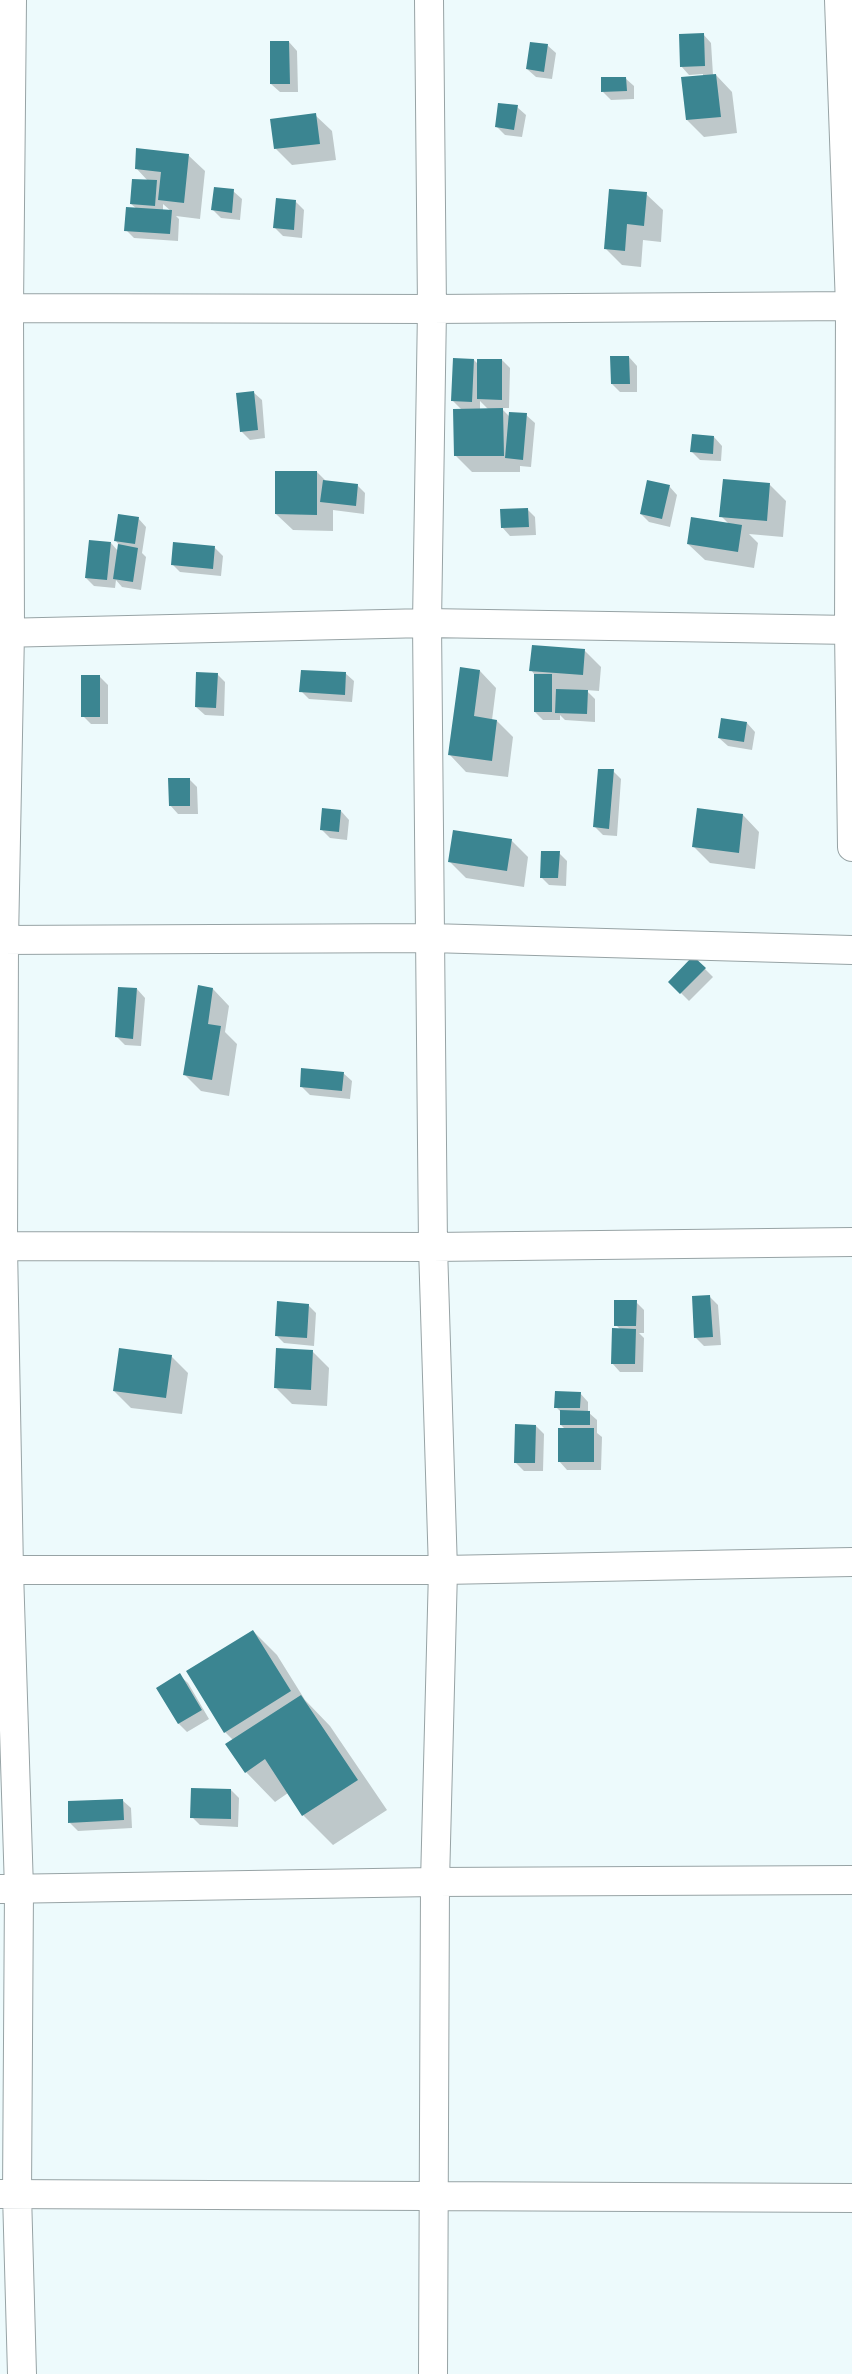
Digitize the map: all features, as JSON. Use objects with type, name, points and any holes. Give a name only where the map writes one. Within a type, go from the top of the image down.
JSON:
[{"type":"street","points":[[12,0],[5,308],[2,1246],[4,1570],[9,1889],[9,2194],[22,2374]]},
{"type":"street","points":[[429,0],[432,309],[427,623],[433,1247],[443,1570],[435,1882],[433,2374]]},
{"type":"street","points":[[839,0],[851,306],[852,847]]},
{"type":"street","points":[[5,308],[432,309],[851,306]]},
{"type":"street","points":[[5,633],[427,623],[851,630]]},
{"type":"street","points":[[2,940],[430,938],[852,950]]},
{"type":"street","points":[[2,1246],[433,1247],[852,1242]]},
{"type":"street","points":[[4,1570],[443,1570],[852,1562]]},
{"type":"street","points":[[9,1889],[435,1882],[852,1880]]},
{"type":"street","points":[[9,2194],[852,2198]]},
{"type":"building","points":[[704,33],[705,66],[680,67],[679,34]]},
{"type":"building","points":[[270,41],[289,41],[290,84],[270,84]]},
{"type":"building","points":[[530,42],[548,44],[544,72],[526,69]]},
{"type":"building","points":[[716,74],[721,117],[686,120],[681,77]]},
{"type":"building","points":[[601,77],[626,77],[627,91],[601,92]]},
{"type":"building","points":[[498,103],[518,105],[514,130],[495,127]]},
{"type":"building","points":[[316,113],[320,144],[274,149],[270,119]]},
{"type":"building","points":[[136,148],[189,154],[184,203],[158,200],[161,172],[135,169]]},
{"type":"building","points":[[132,179],[157,180],[155,206],[130,204]]},
{"type":"building","points":[[214,187],[234,189],[232,213],[211,210]]},
{"type":"building","points":[[609,189],[647,192],[644,226],[627,224],[625,251],[604,249]]},
{"type":"building","points":[[276,198],[296,200],[294,230],[273,228]]},
{"type":"building","points":[[126,207],[172,210],[170,234],[124,231]]},
{"type":"building","points":[[610,356],[629,356],[630,384],[611,384]]},
{"type":"building","points":[[453,358],[474,359],[472,402],[451,401]]},
{"type":"building","points":[[477,359],[502,359],[502,400],[477,399]]},
{"type":"building","points":[[254,391],[258,430],[240,432],[236,393]]},
{"type":"building","points":[[503,408],[504,456],[454,456],[453,409]]},
{"type":"building","points":[[509,412],[527,413],[523,460],[505,458]]},
{"type":"building","points":[[692,434],[714,436],[713,454],[690,452]]},
{"type":"building","points":[[275,471],[317,471],[317,515],[275,514]]},
{"type":"building","points":[[723,479],[770,483],[767,521],[719,517]]},
{"type":"building","points":[[323,480],[358,484],[356,506],[320,502]]},
{"type":"building","points":[[647,480],[670,485],[662,519],[640,514]]},
{"type":"building","points":[[528,508],[529,527],[501,528],[500,509]]},
{"type":"building","points":[[118,514],[139,517],[135,544],[114,541]]},
{"type":"building","points":[[691,517],[742,525],[738,552],[687,544]]},
{"type":"building","points":[[89,540],[111,542],[107,580],[85,578]]},
{"type":"building","points":[[173,542],[215,546],[213,569],[171,565]]},
{"type":"building","points":[[118,544],[138,548],[133,582],[113,579]]},
{"type":"building","points":[[532,645],[585,649],[583,675],[529,671]]},
{"type":"building","points":[[460,667],[480,670],[474,716],[497,720],[492,761],[448,755]]},
{"type":"building","points":[[301,670],[346,672],[345,695],[299,692]]},
{"type":"building","points":[[196,672],[218,673],[216,708],[195,707]]},
{"type":"building","points":[[534,674],[552,674],[552,712],[534,712]]},
{"type":"building","points":[[81,675],[100,675],[100,717],[81,717]]},
{"type":"building","points":[[556,689],[588,690],[587,714],[555,713]]},
{"type":"building","points":[[721,718],[747,722],[744,742],[718,738]]},
{"type":"building","points":[[598,769],[614,769],[609,829],[593,827]]},
{"type":"building","points":[[168,778],[190,778],[190,806],[169,806]]},
{"type":"building","points":[[322,808],[341,810],[339,832],[320,830]]},
{"type":"building","points":[[697,808],[743,814],[739,853],[692,847]]},
{"type":"building","points":[[453,830],[512,839],[507,871],[448,862]]},
{"type":"building","points":[[541,851],[560,851],[558,878],[540,878]]},
{"type":"building","points":[[693,956],[706,968],[680,994],[668,982]]},
{"type":"building","points":[[198,985],[213,988],[208,1024],[221,1026],[212,1080],[183,1075]]},
{"type":"building","points":[[118,987],[137,988],[133,1039],[115,1037]]},
{"type":"building","points":[[301,1068],[344,1072],[342,1091],[300,1087]]},
{"type":"building","points":[[710,1295],[713,1337],[694,1338],[692,1296]]},
{"type":"building","points":[[614,1300],[637,1300],[636,1326],[614,1326]]},
{"type":"building","points":[[277,1301],[309,1304],[307,1338],[275,1336]]},
{"type":"building","points":[[612,1328],[636,1329],[635,1364],[611,1364]]},
{"type":"building","points":[[119,1348],[172,1355],[166,1398],[113,1391]]},
{"type":"building","points":[[276,1348],[313,1350],[311,1390],[274,1388]]},
{"type":"building","points":[[555,1391],[581,1392],[580,1408],[554,1408]]},
{"type":"building","points":[[560,1410],[590,1411],[590,1425],[560,1425]]},
{"type":"building","points":[[515,1424],[536,1425],[535,1463],[514,1463]]},
{"type":"building","points":[[558,1428],[594,1428],[594,1462],[558,1462]]},
{"type":"building","points":[[253,1630],[291,1691],[224,1733],[186,1671]]},
{"type":"building","points":[[180,1673],[202,1710],[178,1724],[156,1688]]},
{"type":"building","points":[[301,1695],[358,1780],[302,1816],[265,1759],[245,1773],[225,1744]]},
{"type":"building","points":[[191,1788],[231,1789],[231,1819],[190,1818]]},
{"type":"building","points":[[123,1799],[124,1820],[68,1823],[68,1801]]}]
